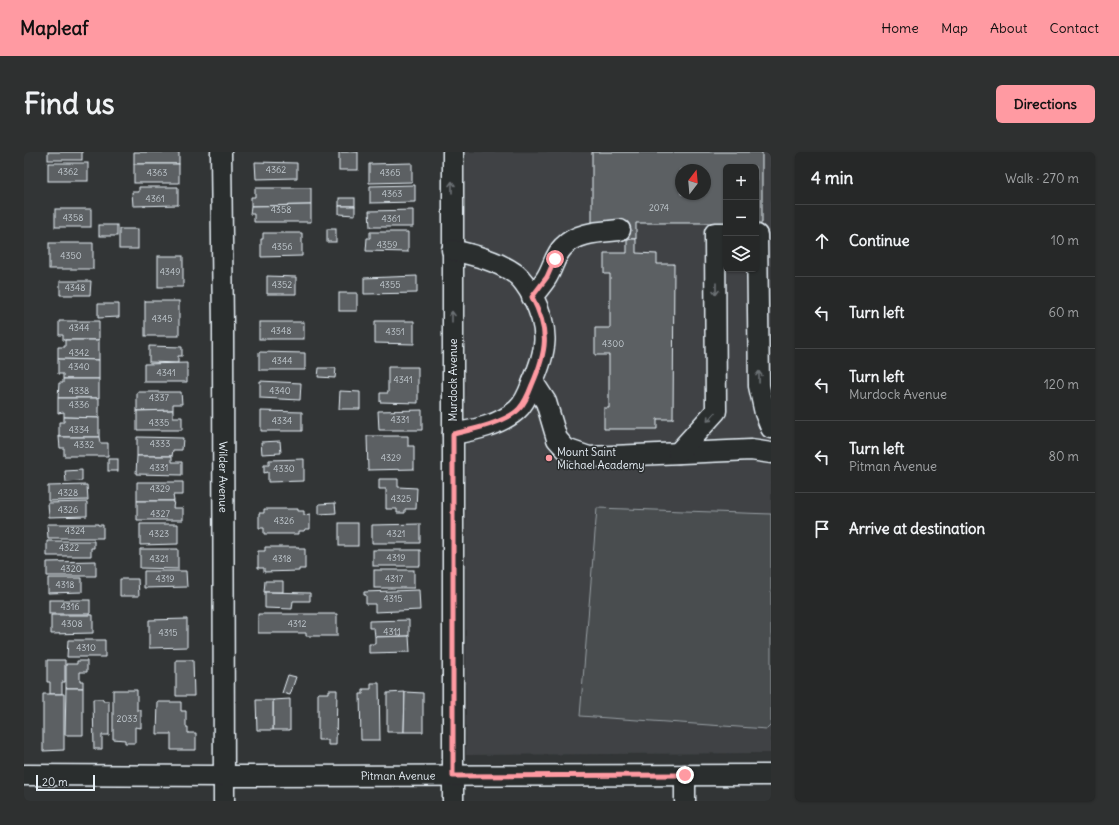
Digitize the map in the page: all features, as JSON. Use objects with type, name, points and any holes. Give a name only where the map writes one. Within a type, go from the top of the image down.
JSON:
[{"type":"street","name":"Wilder Avenue","points":[[221,152],[224,801]]},
{"type":"street","name":"Murdock Avenue","points":[[452,152],[453,801]]},
{"type":"street","points":[[532,297],[547,277],[562,247],[571,240],[592,232],[620,230]]},
{"type":"street","points":[[678,453],[716,411],[716,233],[723,233]]},
{"type":"street","points":[[757,236],[759,386],[765,413],[771,428]]},
{"type":"street","points":[[452,250],[474,255],[501,265],[518,276],[529,290],[543,322],[545,340],[543,355],[533,382],[519,409],[506,418],[480,428],[453,434]]},
{"type":"street","points":[[533,382],[546,402],[557,439],[566,449],[589,458],[750,450],[771,453]]},
{"type":"street","name":"Pitman Avenue","points":[[24,775],[771,775]]},
{"type":"street","points":[[685,775],[685,801]]},
{"type":"shaded area","points":[[465,152],[771,152],[771,753],[466,755]]},
{"type":"shaded area","points":[[597,508],[771,514],[771,725],[767,729],[580,716]]},
{"type":"building","points":[[48,152],[82,152],[82,160],[48,160]]},
{"type":"building","points":[[134,152],[179,152],[179,164],[134,164]]},
{"type":"building","points":[[339,152],[358,152],[358,170],[339,170]]},
{"type":"building","points":[[592,152],[762,152],[762,223],[759,223],[759,164],[723,164],[723,223],[636,223],[636,239],[627,239],[627,225],[592,224]]},
{"type":"building","points":[[255,162],[297,163],[297,178],[256,179]]},
{"type":"building","points":[[48,163],[88,163],[88,181],[48,181]]},
{"type":"building","points":[[412,163],[412,182],[369,183],[369,164]]},
{"type":"building","points":[[134,164],[179,164],[179,183],[134,183]]},
{"type":"building","points":[[415,185],[415,202],[370,203],[370,186]]},
{"type":"building","points":[[139,187],[178,187],[178,205],[133,206],[132,192],[139,192]]},
{"type":"building","points":[[255,188],[311,188],[311,205],[251,206],[251,197],[255,197]]},
{"type":"building","points":[[339,198],[355,198],[355,206],[339,206]]},
{"type":"building","points":[[311,205],[311,222],[254,222],[254,214],[250,214],[251,206]]},
{"type":"building","points":[[339,206],[355,206],[355,215],[339,214]]},
{"type":"building","points":[[55,209],[91,209],[91,227],[55,227]]},
{"type":"building","points":[[413,210],[413,227],[370,227],[369,211]]},
{"type":"building","points":[[99,225],[117,225],[117,236],[99,236]]},
{"type":"building","points":[[119,229],[138,229],[138,249],[119,249]]},
{"type":"building","points":[[327,229],[336,229],[336,242],[327,242]]},
{"type":"building","points":[[370,232],[408,232],[408,252],[366,251],[367,238],[370,238]]},
{"type":"building","points":[[263,233],[302,233],[302,256],[261,257],[261,239],[263,239]]},
{"type":"building","points":[[627,239],[636,239],[636,253],[657,254],[657,264],[674,264],[673,419],[657,419],[657,429],[604,429],[604,408],[609,408],[609,355],[595,355],[595,328],[610,328],[610,274],[604,274],[604,253],[627,253]]},
{"type":"building","points":[[49,243],[93,243],[93,269],[49,269]]},
{"type":"building","points":[[158,256],[183,256],[183,287],[158,287]]},
{"type":"building","points":[[267,276],[296,277],[296,294],[267,294]]},
{"type":"building","points":[[417,276],[417,293],[364,294],[364,278]]},
{"type":"building","points":[[60,281],[91,281],[90,295],[60,295]]},
{"type":"building","points":[[339,293],[357,293],[357,311],[339,311]]},
{"type":"building","points":[[145,301],[179,301],[179,336],[145,336]]},
{"type":"building","points":[[98,304],[119,304],[119,317],[98,318]]},
{"type":"building","points":[[59,321],[99,321],[99,340],[63,340],[63,335],[59,335]]},
{"type":"building","points":[[375,321],[414,321],[414,344],[375,343]]},
{"type":"building","points":[[259,322],[304,322],[304,339],[259,339]]},
{"type":"building","points":[[65,340],[99,340],[99,360],[58,359],[58,347],[65,347]]},
{"type":"building","points":[[149,346],[182,347],[182,356],[178,356],[178,363],[149,362]]},
{"type":"building","points":[[259,352],[305,353],[305,370],[259,370]]},
{"type":"building","points":[[58,359],[99,360],[99,379],[63,379],[63,374],[58,374]]},
{"type":"building","points":[[187,363],[187,382],[144,382],[144,364]]},
{"type":"building","points":[[388,367],[418,367],[418,403],[380,402],[380,393],[388,393]]},
{"type":"building","points":[[319,368],[336,368],[335,378],[318,377]]},
{"type":"building","points":[[63,379],[99,379],[99,398],[58,398],[59,383],[63,383]]},
{"type":"building","points":[[260,381],[301,383],[300,400],[260,398]]},
{"type":"building","points":[[340,391],[360,392],[360,409],[339,409]]},
{"type":"building","points":[[137,392],[181,392],[182,404],[173,404],[173,410],[137,411]]},
{"type":"building","points":[[58,398],[99,398],[99,418],[64,417],[64,412],[58,413]]},
{"type":"building","points":[[173,410],[173,417],[182,417],[182,430],[137,430],[137,411]]},
{"type":"building","points":[[422,410],[422,430],[379,430],[378,411]]},
{"type":"building","points":[[261,411],[302,412],[302,431],[261,431]]},
{"type":"building","points":[[64,417],[99,418],[99,437],[59,437],[59,422],[64,422]]},
{"type":"building","points":[[367,436],[408,436],[408,446],[414,446],[414,469],[368,470]]},
{"type":"building","points":[[59,437],[99,437],[100,443],[108,443],[108,456],[64,456],[64,448],[60,448]]},
{"type":"building","points":[[137,437],[183,438],[182,450],[173,450],[172,456],[137,456]]},
{"type":"building","points":[[280,441],[281,453],[262,454],[261,442]]},
{"type":"building","points":[[137,456],[172,456],[172,462],[182,462],[182,475],[136,474]]},
{"type":"building","points":[[108,459],[118,459],[118,471],[108,471]]},
{"type":"building","points":[[304,459],[304,481],[268,482],[268,472],[264,473],[264,465],[269,465],[269,460]]},
{"type":"building","points":[[82,470],[82,481],[66,482],[65,471]]},
{"type":"building","points":[[379,479],[398,479],[398,487],[417,488],[416,509],[405,509],[405,513],[397,513],[397,509],[386,509],[386,489],[379,489]]},
{"type":"building","points":[[137,482],[183,482],[183,495],[173,495],[174,501],[137,501]]},
{"type":"building","points":[[87,485],[88,500],[48,501],[48,486]]},
{"type":"building","points":[[137,501],[174,501],[173,508],[183,508],[183,520],[137,520]]},
{"type":"building","points":[[87,502],[87,516],[49,517],[48,503]]},
{"type":"building","points":[[335,503],[336,513],[319,514],[319,504]]},
{"type":"building","points":[[264,509],[298,509],[298,511],[304,511],[304,515],[310,514],[310,529],[299,531],[299,534],[264,534],[264,528],[259,528],[259,513],[264,513]]},
{"type":"building","points":[[339,523],[358,523],[358,546],[339,546]]},
{"type":"building","points":[[47,524],[103,525],[103,538],[48,538]]},
{"type":"building","points":[[140,524],[178,524],[178,544],[140,545]]},
{"type":"building","points":[[420,524],[420,543],[372,543],[372,525]]},
{"type":"building","points":[[47,541],[94,541],[94,548],[91,548],[91,556],[47,556]]},
{"type":"building","points":[[265,547],[299,547],[299,549],[305,549],[305,569],[299,569],[299,571],[264,572],[264,568],[258,568],[258,551],[265,551]]},
{"type":"building","points":[[140,549],[178,549],[178,569],[140,568]]},
{"type":"building","points":[[373,550],[420,550],[420,566],[373,566]]},
{"type":"building","points":[[96,561],[96,576],[47,576],[47,562]]},
{"type":"building","points":[[374,570],[414,570],[414,588],[374,588]]},
{"type":"building","points":[[144,571],[186,571],[187,587],[144,588]]},
{"type":"building","points":[[48,578],[82,578],[82,592],[48,593]]},
{"type":"building","points":[[120,579],[138,579],[139,596],[120,596]]},
{"type":"building","points":[[265,581],[283,581],[283,592],[264,592]]},
{"type":"building","points":[[419,590],[420,610],[375,612],[375,604],[366,604],[366,595],[364,595],[364,592]]},
{"type":"building","points":[[265,592],[310,593],[310,601],[293,601],[292,609],[265,608]]},
{"type":"building","points":[[49,600],[90,600],[90,614],[49,614]]},
{"type":"building","points":[[258,614],[337,614],[337,636],[306,636],[306,633],[258,633]]},
{"type":"building","points":[[51,615],[93,615],[93,633],[51,634]]},
{"type":"building","points":[[187,619],[187,647],[149,648],[149,620]]},
{"type":"building","points":[[409,620],[409,636],[375,637],[374,628],[369,628],[369,621]]},
{"type":"building","points":[[409,636],[410,652],[369,653],[369,644],[375,644],[375,637]]},
{"type":"building","points":[[68,640],[105,640],[105,657],[67,657]]},
{"type":"building","points":[[47,660],[65,660],[65,682],[62,682],[62,694],[50,694],[50,682],[47,682]]},
{"type":"building","points":[[176,660],[193,660],[194,696],[176,696]]},
{"type":"building","points":[[77,661],[87,661],[87,672],[80,672],[80,681],[83,681],[83,688],[66,688],[66,664],[77,664]]},
{"type":"building","points":[[288,675],[296,677],[290,695],[282,693]]},
{"type":"building","points":[[371,683],[379,683],[380,740],[361,740],[360,694],[363,694],[363,689],[371,689]]},
{"type":"building","points":[[66,688],[83,688],[83,735],[65,735]]},
{"type":"building","points":[[113,690],[137,690],[137,710],[141,710],[141,728],[135,727],[135,743],[125,743],[125,740],[113,739]]},
{"type":"building","points":[[329,690],[337,690],[336,745],[328,745],[328,740],[318,740],[318,693],[329,693]]},
{"type":"building","points":[[405,692],[404,732],[387,732],[387,693]]},
{"type":"building","points":[[405,692],[423,693],[423,732],[404,732]]},
{"type":"building","points":[[43,694],[64,694],[64,750],[43,751]]},
{"type":"building","points":[[93,699],[103,699],[103,701],[109,701],[109,735],[102,735],[102,749],[94,749]]},
{"type":"building","points":[[290,699],[290,730],[273,730],[273,700]]},
{"type":"building","points":[[256,700],[273,700],[273,730],[257,730]]},
{"type":"building","points":[[158,702],[181,702],[181,711],[186,711],[186,727],[188,727],[188,733],[196,733],[196,750],[171,750],[171,734],[157,734]]},
{"type":"place","name":"Mount Saint Michael Academy","points":[[549,458]]},
{"type":"route","points":[[555,259],[547,277],[532,297],[543,322],[545,340],[543,355],[538,372],[528,394],[519,409],[506,418],[480,428],[453,434],[453,776],[685,775]]}]
